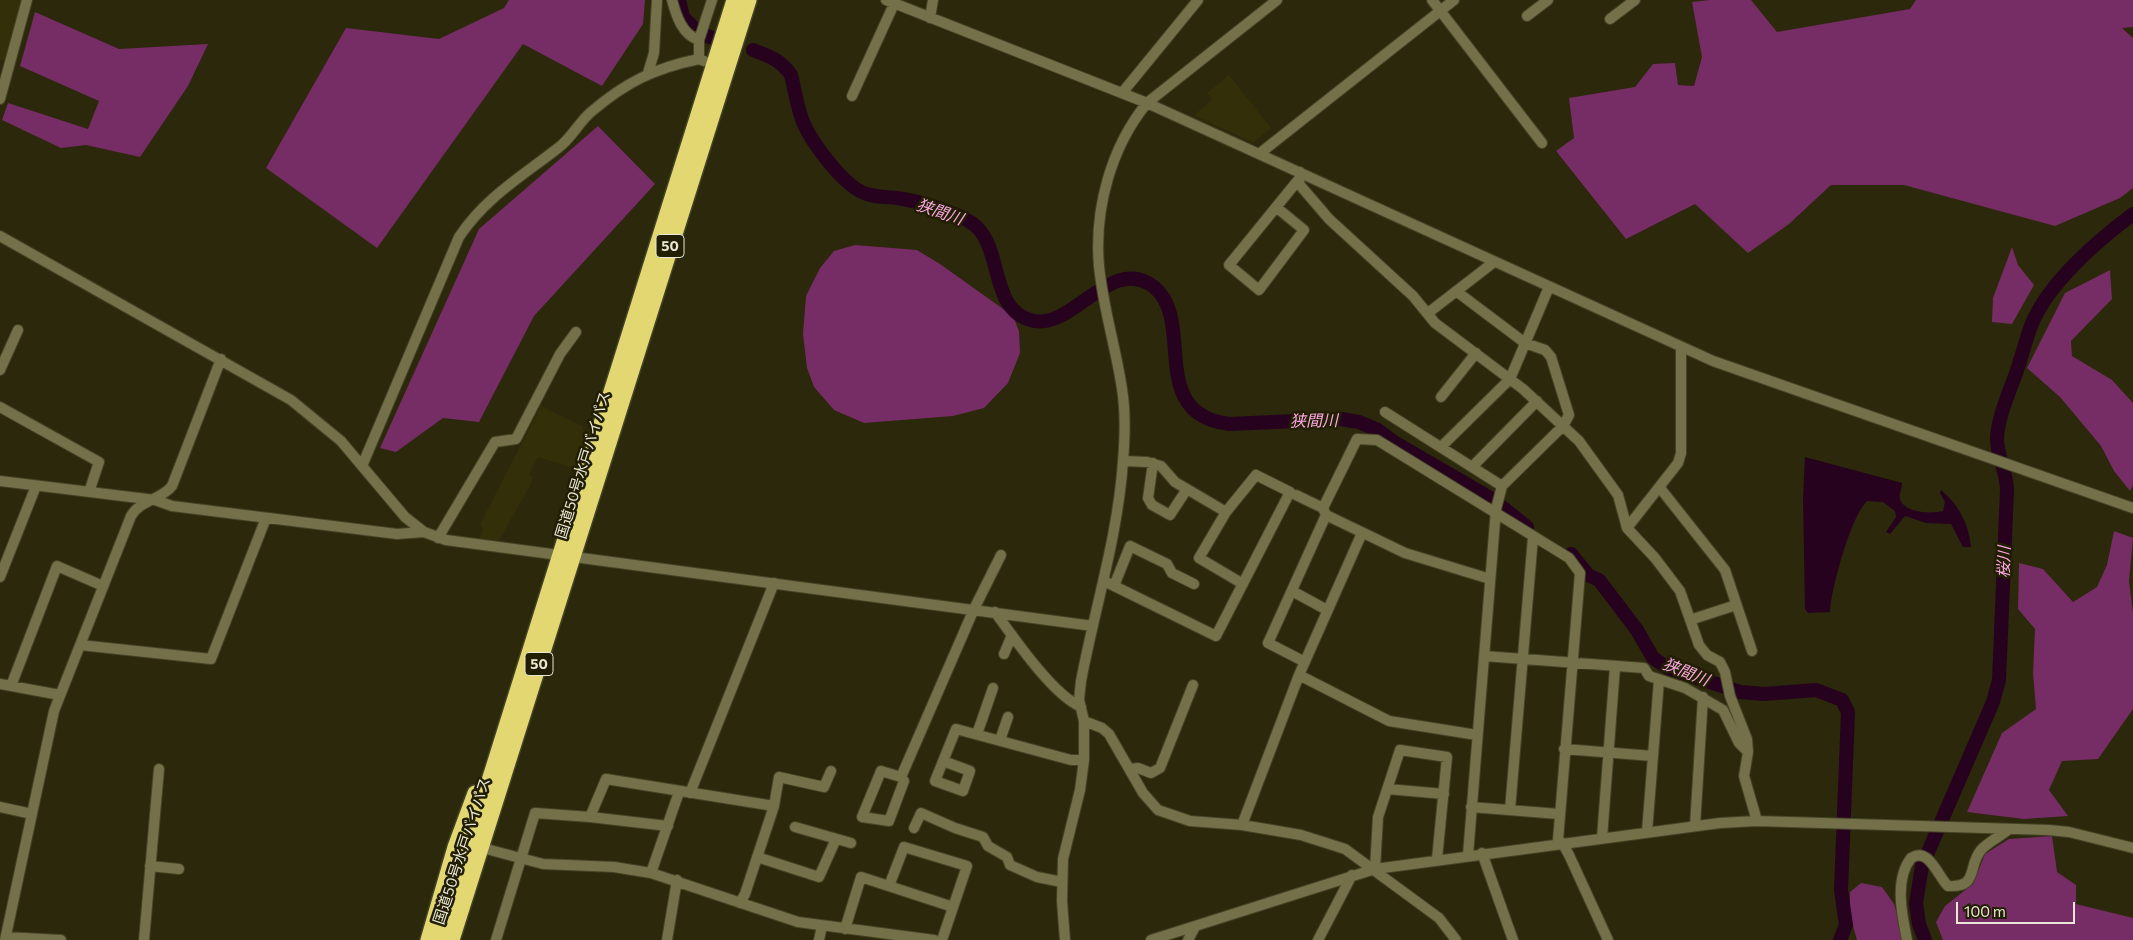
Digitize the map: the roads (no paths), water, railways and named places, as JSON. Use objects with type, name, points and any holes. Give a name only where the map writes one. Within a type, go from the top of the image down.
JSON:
[{"type":"highway","name":"国道50号水戸バイパス","points":[[452,940],[486,766],[504,733],[566,557],[734,0]]},
{"type":"highway","name":"国道50号水戸バイパス","points":[[439,940],[749,0]]},
{"type":"highway","points":[[428,940],[469,846]]},
{"type":"highway","points":[[461,940],[483,868],[469,846]]},
{"type":"street","points":[[0,99],[27,0]]},
{"type":"street","points":[[648,73],[654,54],[657,0]]},
{"type":"street","points":[[672,0],[677,17],[684,28],[693,38],[699,40]]},
{"type":"street","points":[[699,59],[699,40],[712,0]]},
{"type":"street","points":[[930,18],[933,0]]},
{"type":"street","points":[[1122,93],[1198,0]]},
{"type":"street","points":[[1065,940],[1062,882],[1064,849],[1080,790],[1084,760],[1084,721],[1081,707],[1080,680],[1112,547],[1123,461],[1125,428],[1122,390],[1099,266],[1099,225],[1111,170],[1125,134],[1148,103],[1277,0]]},
{"type":"street","points":[[1432,0],[1542,143]]},
{"type":"street","points":[[1260,154],[1454,0]]},
{"type":"street","points":[[1527,16],[1548,0]]},
{"type":"street","points":[[1610,19],[1636,0]]},
{"type":"street","points":[[852,96],[890,2],[1148,103],[1260,154],[1299,176],[1550,287],[1682,348],[1755,378],[2133,508]]},
{"type":"street","points":[[362,466],[459,237],[471,220],[509,184],[559,148],[590,112],[627,84],[648,73],[670,65],[699,59],[714,65]]},
{"type":"street","points":[[1276,206],[1304,230],[1259,290],[1229,265],[1299,176]]},
{"type":"street","points":[[1299,176],[1299,184],[1329,219],[1413,296],[1435,323],[1510,379],[1579,440],[1618,495],[1627,528],[1655,558],[1680,591],[1699,646],[1707,655],[1720,662],[1728,683],[1730,696],[1747,739],[1748,752],[1744,776],[1757,821]]},
{"type":"street","points":[[0,236],[277,391],[308,412],[340,441],[405,517],[424,532],[438,538],[456,543],[1093,626]]},
{"type":"street","points":[[1428,313],[1494,262]]},
{"type":"street","points":[[1441,447],[1510,379],[1550,287]]},
{"type":"street","points":[[1456,291],[1525,344],[1545,350],[1551,357],[1569,415],[1563,426],[1501,490],[1496,512],[1490,578],[1468,855]]},
{"type":"street","points":[[0,370],[18,330]]},
{"type":"street","points":[[438,538],[495,442],[516,439],[560,354],[576,332]]},
{"type":"street","points":[[1627,528],[1678,463],[1681,453],[1682,348]]},
{"type":"street","points":[[1441,397],[1476,353]]},
{"type":"street","points":[[61,940],[5,938],[48,733],[60,695],[135,509],[166,494],[178,476],[220,359]]},
{"type":"street","points":[[1472,467],[1537,401]]},
{"type":"street","points":[[0,407],[98,462],[89,492]]},
{"type":"street","points":[[1385,412],[1472,467],[1501,490]]},
{"type":"street","points":[[1305,662],[1268,643],[1357,439],[1377,440],[1569,558],[1580,573],[1558,840],[1563,844],[1608,940]]},
{"type":"street","points":[[1123,461],[1153,463],[1161,466],[1176,482],[1226,512]]},
{"type":"street","points":[[1153,463],[1148,498],[1152,505],[1170,515],[1187,489]]},
{"type":"street","points":[[1104,580],[1216,636],[1243,584],[1290,492],[1256,475],[1226,512],[1199,558],[1243,584]]},
{"type":"street","points":[[0,481],[154,500],[172,506],[397,534],[424,532]]},
{"type":"street","points":[[0,577],[36,486]]},
{"type":"street","points":[[1660,488],[1725,570],[1752,651]]},
{"type":"street","points":[[1296,495],[1362,533],[1405,553],[1490,578]]},
{"type":"street","points":[[80,645],[211,659],[266,518]]},
{"type":"street","points":[[1242,825],[1299,675],[1362,533]]},
{"type":"street","points":[[1510,810],[1533,537]]},
{"type":"street","points":[[1114,586],[1130,546],[1167,564],[1172,573],[1194,584]]},
{"type":"street","points":[[901,777],[974,610],[1001,555]]},
{"type":"street","points":[[60,695],[5,685],[57,566],[103,586]]},
{"type":"street","points":[[690,793],[774,583]]},
{"type":"street","points":[[1292,591],[1327,610]]},
{"type":"street","points":[[1690,620],[1736,605]]},
{"type":"street","points":[[995,612],[1053,684],[1070,702],[1081,707]]},
{"type":"street","points":[[1004,654],[1012,635]]},
{"type":"street","points":[[1484,656],[1644,668],[1650,676],[1685,688],[1723,710],[1739,743],[1748,752]]},
{"type":"street","points":[[1602,838],[1616,667]]},
{"type":"street","points":[[1299,675],[1389,721],[1477,735]]},
{"type":"street","points":[[1647,832],[1659,680]]},
{"type":"street","points":[[1130,769],[1138,768],[1151,773],[1160,768],[1193,685]]},
{"type":"street","points":[[978,734],[993,688]]},
{"type":"street","points":[[1695,826],[1703,697]]},
{"type":"street","points":[[1000,740],[1008,717]]},
{"type":"street","points":[[1084,721],[1102,728],[1109,734],[1142,793],[1158,810],[1182,820],[1242,825],[1323,840],[1345,849],[1439,918],[1456,940]]},
{"type":"street","points":[[943,761],[956,729],[1071,760],[1084,760]]},
{"type":"street","points":[[1564,749],[1653,756]]},
{"type":"street","points":[[1374,869],[1378,817],[1400,750],[1447,757],[1437,859]]},
{"type":"street","points":[[144,940],[158,768]]},
{"type":"street","points":[[740,903],[745,894],[774,806],[779,777],[824,787],[831,770]]},
{"type":"street","points":[[881,771],[901,777],[904,781],[888,821],[862,817],[881,771]]},
{"type":"street","points":[[590,817],[606,779],[774,806]]},
{"type":"street","points":[[1388,790],[1444,794]]},
{"type":"street","points":[[651,873],[679,792]]},
{"type":"street","points":[[0,807],[32,814]]},
{"type":"street","points":[[1471,807],[1559,814]]},
{"type":"street","points":[[499,940],[535,813],[668,826]]},
{"type":"street","points":[[914,828],[921,813],[955,828],[983,837],[988,846],[1007,857],[1010,865],[1037,877],[1062,882]]},
{"type":"street","points":[[1151,940],[1374,869],[1437,859],[1695,826],[1757,821],[1950,826],[2069,832],[2133,848]]},
{"type":"street","points":[[795,827],[851,843]]},
{"type":"street","points":[[1907,940],[1901,890],[1906,864],[1911,858],[1923,857],[1936,867],[1940,879],[1948,886],[1959,886],[1970,879],[1981,851],[2009,829]]},
{"type":"street","points":[[757,857],[820,877],[836,839]]},
{"type":"street","points":[[469,846],[521,860],[553,865],[614,867],[651,873],[677,880],[798,922],[934,940]]},
{"type":"street","points":[[889,886],[904,847],[967,866],[942,940]]},
{"type":"street","points":[[1482,853],[1513,940]]},
{"type":"street","points":[[150,866],[179,869]]},
{"type":"street","points":[[1318,940],[1352,875]]},
{"type":"street","points":[[845,929],[861,877],[953,907]]},
{"type":"street","points":[[667,940],[677,880]]},
{"type":"street","points":[[819,940],[822,926]]},
{"type":"street","points":[[1188,940],[1194,926]]},
{"type":"waterway","name":"狭間川","points":[[679,0],[683,17],[698,32]]},
{"type":"waterway","name":"狭間川","points":[[704,35],[713,38]]},
{"type":"waterway","name":"狭間川","points":[[753,50],[779,62],[791,75],[799,110],[807,131],[830,164],[849,183],[867,194],[906,199],[925,204],[956,214],[972,223],[982,233],[989,247],[1002,292],[1009,305],[1019,315],[1034,321],[1049,320],[1063,314],[1108,285],[1123,280],[1138,279],[1154,287],[1166,302],[1172,321],[1180,385],[1188,403],[1204,417],[1229,424],[1341,419],[1359,422],[1378,430],[1394,442],[1492,499],[1527,527]]},
{"type":"waterway","name":"桜川","points":[[1925,940],[1919,924],[1916,903],[1922,866],[1993,702],[1999,680],[2007,490],[1997,445],[2001,415],[2031,326],[2049,294],[2075,264],[2133,214]]},
{"type":"waterway","name":"狭間川","points":[[1571,554],[1588,575],[1599,580],[1637,630],[1653,658],[1668,668],[1740,692],[1764,694],[1816,690],[1842,700],[1848,712],[1841,890],[1846,925],[1840,940]]}]
